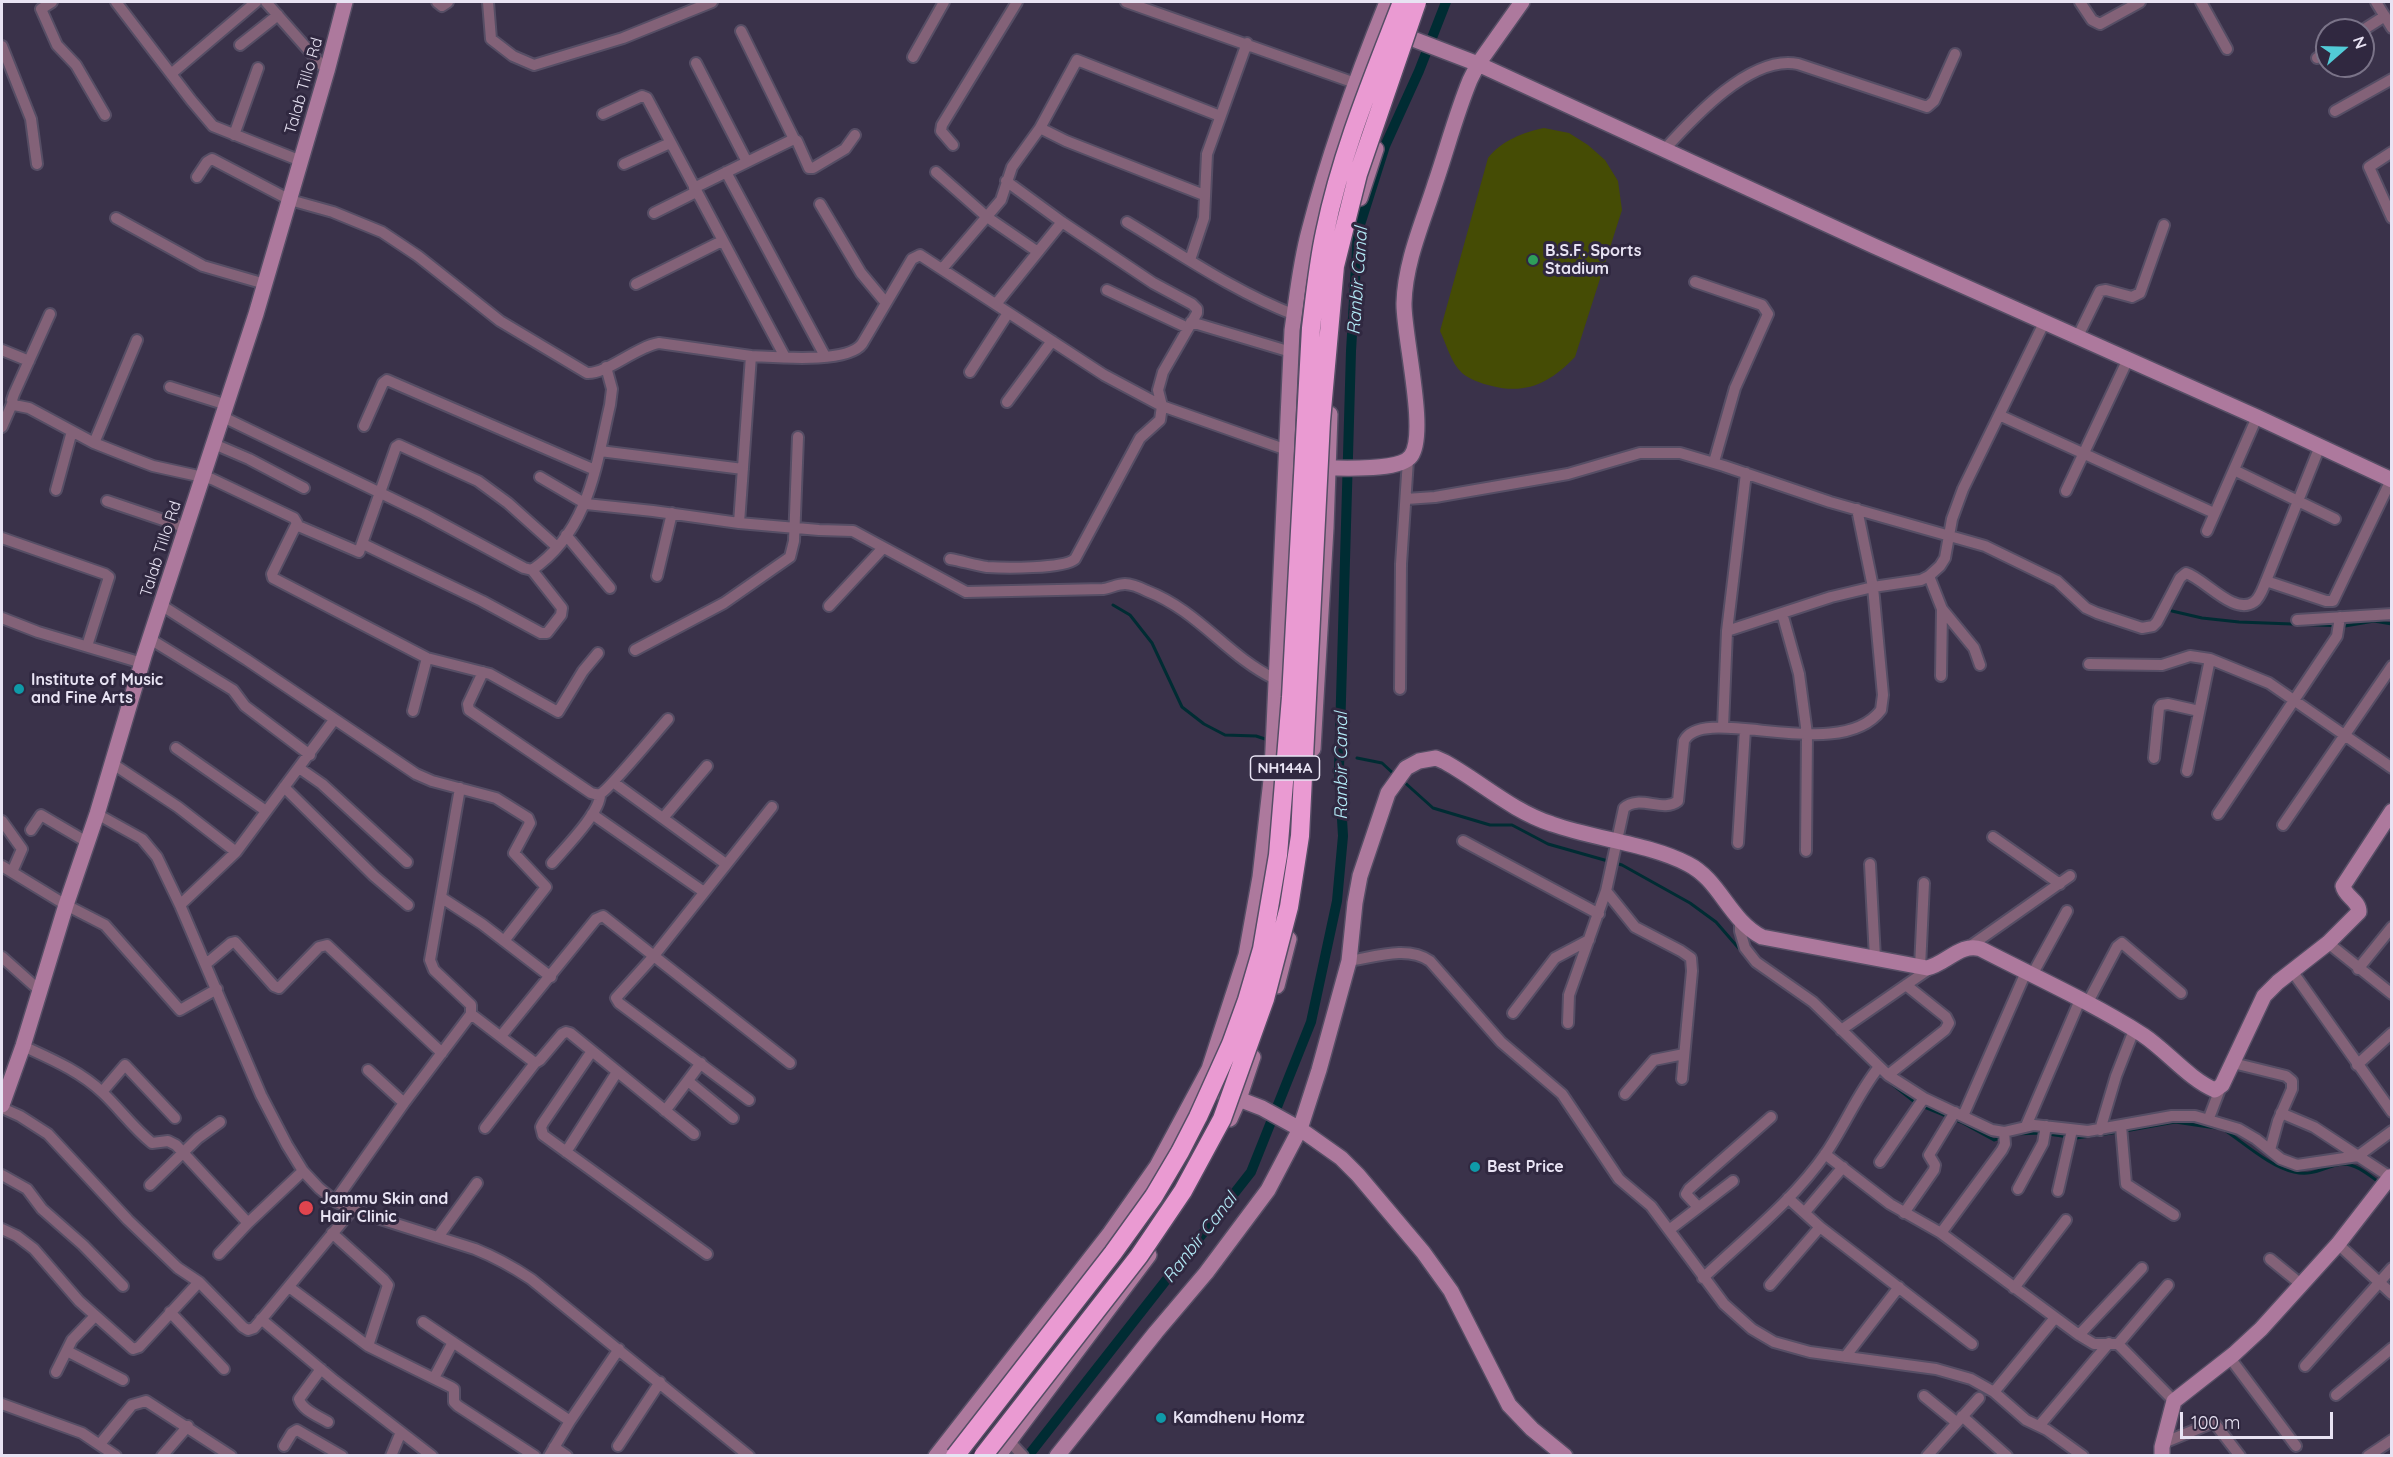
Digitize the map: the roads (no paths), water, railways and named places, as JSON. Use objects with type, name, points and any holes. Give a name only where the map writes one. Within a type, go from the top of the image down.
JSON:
[{"type":"highway","name":"NH144A","points":[[955,1455],[1113,1253],[1154,1196],[1198,1117],[1231,1044],[1247,1000],[1262,949],[1278,855],[1291,697],[1311,328],[1318,276],[1325,232],[1342,165],[1402,2]]},
{"type":"highway","name":"NH144A","points":[[983,1455],[1139,1256],[1182,1191],[1222,1119],[1265,999],[1289,907],[1300,836],[1321,421],[1335,266],[1358,174],[1417,2]]},
{"type":"street","points":[[52,2],[41,9],[52,35],[58,47],[76,65],[105,115]]},
{"type":"street","points":[[171,74],[256,2]]},
{"type":"street","points":[[266,2],[327,71]]},
{"type":"street","name":"Talab Tillo Rd","points":[[2,1107],[265,284],[345,2]]},
{"type":"street","points":[[436,2],[442,6],[448,2]]},
{"type":"street","points":[[488,2],[491,39],[513,56],[534,65],[623,38],[712,2]]},
{"type":"street","points":[[912,57],[944,2]]},
{"type":"street","points":[[953,145],[941,131],[942,126],[1017,2]]},
{"type":"street","points":[[1126,2],[1355,83]]},
{"type":"street","points":[[936,1455],[1110,1233],[1158,1166],[1209,1069],[1246,955],[1260,877],[1272,771],[1294,315],[1309,231],[1355,83],[1387,2]]},
{"type":"street","points":[[998,1455],[1012,1445],[1061,1371],[1137,1273],[1207,1166],[1239,1099],[1284,964],[1305,855],[1312,773],[1333,463],[1334,316],[1350,230],[1426,2]]},
{"type":"street","points":[[1400,689],[1401,564],[1408,460],[1416,446],[1416,406],[1404,303],[1406,281],[1420,229],[1463,100],[1478,64],[1522,2]]},
{"type":"street","points":[[2084,3],[2091,20],[2100,24],[2140,2]]},
{"type":"street","points":[[2201,2],[2227,49]]},
{"type":"street","points":[[2376,2],[2386,11],[2391,28]]},
{"type":"street","points":[[123,4],[171,74],[210,123],[234,135],[301,161]]},
{"type":"street","points":[[240,45],[278,15]]},
{"type":"street","points":[[741,31],[794,139],[798,141],[811,168],[845,149],[855,135]]},
{"type":"street","points":[[1415,40],[1478,64],[2391,480],[2333,601],[2326,602],[2266,581]]},
{"type":"street","points":[[1190,260],[1202,226],[1205,209],[1207,154],[1247,43]]},
{"type":"street","points":[[2,46],[31,119],[37,164]]},
{"type":"street","points":[[1664,150],[1709,103],[1746,77],[1777,63],[1798,64],[1927,107],[1934,101],[1955,54]]},
{"type":"street","points":[[942,269],[1002,197],[1012,167],[1040,128],[1073,63],[1080,59],[1150,90],[1220,116]]},
{"type":"street","points":[[696,63],[747,162]]},
{"type":"street","points":[[234,135],[258,68]]},
{"type":"street","points":[[2335,111],[2391,79]]},
{"type":"street","points":[[603,114],[645,96],[785,357]]},
{"type":"street","points":[[1040,128],[1066,141],[1204,195]]},
{"type":"street","points":[[654,213],[726,172],[794,139]]},
{"type":"street","points":[[624,164],[670,143]]},
{"type":"street","points":[[2391,152],[2369,167],[2391,218]]},
{"type":"street","points":[[197,177],[207,162],[212,159],[290,200],[333,212],[382,232],[425,261],[500,321],[576,368],[590,374],[608,376],[645,346],[659,343],[751,364],[785,357],[846,353],[859,348],[915,256],[922,256],[1104,375],[1162,406],[1287,450]]},
{"type":"street","points":[[726,172],[825,356]]},
{"type":"street","points":[[936,172],[987,217],[1038,252]]},
{"type":"street","points":[[950,559],[985,567],[1002,568],[1071,562],[1140,438],[1160,420],[1162,406],[1158,390],[1163,372],[1197,313],[1196,307],[1153,283],[1062,222],[1006,180]]},
{"type":"street","points":[[820,204],[861,273],[886,303]]},
{"type":"street","points":[[116,218],[203,266],[265,284]]},
{"type":"street","points":[[996,304],[1062,222]]},
{"type":"street","points":[[1127,222],[1256,298],[1294,315]]},
{"type":"street","points":[[2078,336],[2100,291],[2106,290],[2132,297],[2140,293],[2164,225]]},
{"type":"street","points":[[636,284],[722,241]]},
{"type":"street","points":[[1695,282],[1761,305],[1768,314],[1735,388],[1714,462]]},
{"type":"street","points":[[1107,290],[1190,325],[1291,352]]},
{"type":"street","points":[[970,372],[1008,313]]},
{"type":"street","points":[[2,427],[50,314]]},
{"type":"street","points":[[1727,631],[1831,597],[1873,587],[1921,580],[1929,576],[1945,558],[1949,534],[1963,489],[2044,321]]},
{"type":"street","points":[[94,443],[137,340]]},
{"type":"street","points":[[1007,402],[1052,341]]},
{"type":"street","points":[[2,351],[29,361]]},
{"type":"street","points":[[2066,491],[2128,359]]},
{"type":"street","points":[[739,523],[751,364]]},
{"type":"street","points":[[532,570],[567,535],[586,504],[610,405],[608,376]]},
{"type":"street","points":[[364,426],[383,383],[387,380],[595,470]]},
{"type":"street","points":[[170,387],[225,411],[524,568],[532,570],[562,608],[561,615],[551,630],[544,634],[482,601],[363,544]]},
{"type":"street","points":[[12,404],[32,410],[94,443],[153,466],[204,476],[294,518],[297,520],[296,525],[272,574],[273,578],[427,658],[495,676],[558,712],[583,670],[598,652]]},
{"type":"street","points":[[1999,415],[2214,513]]},
{"type":"street","points":[[2207,531],[2257,417]]},
{"type":"street","points":[[56,490],[72,430]]},
{"type":"street","points":[[635,650],[724,603],[784,563],[793,552],[798,437]]},
{"type":"street","points":[[214,444],[249,459],[304,488]]},
{"type":"street","points":[[296,525],[359,552],[396,447],[399,445],[451,467],[492,490],[557,547]]},
{"type":"street","points":[[1406,499],[1435,497],[1568,474],[1640,453],[1680,453],[1857,509],[1949,534],[1994,550],[2057,581],[2086,608],[2142,628],[2153,626],[2166,607],[2180,578],[2186,573],[2227,600],[2237,604],[2251,604],[2254,601],[2266,581],[2320,446]]},
{"type":"street","points":[[600,451],[743,469]]},
{"type":"street","points":[[1333,463],[1400,464],[1408,460]]},
{"type":"street","points":[[2234,470],[2335,519]]},
{"type":"street","points":[[1723,727],[1727,631],[1746,473]]},
{"type":"street","points":[[540,477],[586,504],[739,523],[853,531],[959,589],[972,593],[1103,589],[1124,584],[1131,585],[1156,594],[1188,612],[1246,662],[1275,680]]},
{"type":"street","points":[[107,501],[187,528]]},
{"type":"street","points":[[1568,1023],[1569,994],[1606,891],[1621,816],[1628,804],[1669,805],[1678,801],[1684,741],[1687,735],[1696,730],[1723,727],[1807,734],[1844,733],[1869,721],[1881,710],[1884,695],[1873,587],[1857,509]]},
{"type":"street","points":[[657,576],[672,513]]},
{"type":"street","points":[[567,535],[610,588]]},
{"type":"street","points":[[2,538],[109,577],[87,646]]},
{"type":"street","points":[[829,606],[883,548]]},
{"type":"street","points":[[1929,576],[1942,609],[1974,648],[1980,665]]},
{"type":"street","points":[[161,605],[416,774],[503,801],[529,820],[530,823],[514,854],[546,887],[504,941]]},
{"type":"street","points":[[1941,676],[1942,609]]},
{"type":"street","points":[[1782,613],[1799,674],[1807,734],[1806,851]]},
{"type":"street","points":[[2298,620],[2340,622],[2391,614]]},
{"type":"street","points":[[2,618],[38,632],[142,663]]},
{"type":"street","points":[[2218,814],[2337,636],[2340,622]]},
{"type":"street","points":[[150,639],[233,690],[245,706],[310,755]]},
{"type":"street","points":[[2089,663],[2162,665],[2190,656],[2210,659],[2259,678],[2391,768]]},
{"type":"street","points":[[413,711],[427,658]]},
{"type":"street","points":[[2187,771],[2210,659]]},
{"type":"street","points":[[2283,825],[2391,666]]},
{"type":"street","points":[[483,672],[468,704],[469,710],[591,793],[600,794]]},
{"type":"street","points":[[2154,758],[2158,708],[2168,704],[2199,711]]},
{"type":"street","points":[[552,863],[592,814],[600,802],[600,794],[668,719]]},
{"type":"street","points":[[180,905],[236,852],[334,720]]},
{"type":"street","points":[[1738,843],[1745,729]]},
{"type":"street","points":[[177,747],[266,811]]},
{"type":"street","points":[[1056,1455],[1232,1240],[1268,1190],[1319,1070],[1349,961],[1360,876],[1388,793],[1395,780],[1406,768],[1427,758],[1445,762],[1534,818],[1615,845],[1659,853],[1689,864],[1708,880],[1740,922],[1755,933],[1775,941],[1927,967]]},
{"type":"street","points":[[113,764],[178,807],[236,852]]},
{"type":"street","points":[[663,818],[707,766]]},
{"type":"street","points":[[299,768],[322,784],[407,862]]},
{"type":"street","points":[[613,782],[726,864]]},
{"type":"street","points":[[284,788],[374,876],[408,905]]},
{"type":"street","points":[[335,1201],[404,1103],[471,1014],[471,1005],[431,965],[430,960],[434,926],[442,898],[460,788]]},
{"type":"street","points":[[749,1100],[616,1000],[772,807]]},
{"type":"street","points":[[2210,1118],[2220,1089],[2264,996],[2328,943],[2359,912],[2358,906],[2345,892],[2343,886],[2391,811]]},
{"type":"street","points":[[97,814],[131,832],[150,847],[157,857],[217,989],[261,1095],[303,1171],[335,1201],[352,1210],[494,1256],[516,1269],[620,1349],[749,1455]]},
{"type":"street","points":[[592,814],[704,892]]},
{"type":"street","points":[[30,830],[42,815],[87,842]]},
{"type":"street","points":[[2,821],[22,849],[12,872]]},
{"type":"street","points":[[1993,837],[2060,884]]},
{"type":"street","points":[[1463,841],[1599,914]]},
{"type":"street","points":[[1870,864],[1875,958]]},
{"type":"street","points":[[2,866],[66,905],[105,925],[180,1010],[217,989]]},
{"type":"street","points":[[1840,1030],[1906,985],[1927,967],[1969,947],[2070,876]]},
{"type":"street","points":[[1924,883],[1927,967]]},
{"type":"street","points":[[1606,891],[1635,927],[1691,958],[1692,971],[1682,1079]]},
{"type":"street","points":[[442,898],[504,941],[550,977]]},
{"type":"street","points":[[1904,1213],[1934,1170],[1935,1165],[1929,1155],[1955,1116],[2029,974],[2067,911]]},
{"type":"street","points":[[501,1036],[599,917],[606,918],[790,1063]]},
{"type":"street","points":[[1740,922],[1745,948],[1756,962],[1804,995],[1877,1070],[1888,1075],[1921,1102],[2004,1135],[2026,1126],[2046,1132],[2070,1135],[2100,1130],[2122,1131],[2172,1116],[2210,1118],[2239,1129],[2281,1159],[2297,1165],[2358,1156],[2391,1131]]},
{"type":"street","points":[[2358,969],[2391,927]]},
{"type":"street","points":[[1513,1013],[1555,958],[1589,940]]},
{"type":"street","points":[[206,964],[235,942],[274,986],[279,988],[319,947],[327,945],[442,1053]]},
{"type":"street","points":[[2026,1126],[2084,1002],[2117,947],[2122,943],[2181,993]]},
{"type":"street","points":[[2328,943],[2391,994]]},
{"type":"street","points":[[1969,947],[1981,949],[2134,1030],[2159,1046],[2210,1088],[2220,1089]]},
{"type":"street","points":[[1349,961],[1409,953],[1422,956],[1430,962],[1501,1042],[1562,1094],[1612,1171],[1650,1206],[1703,1278],[1738,1318],[1763,1336],[1791,1348],[1945,1371],[1971,1379],[1994,1392],[2026,1420],[2083,1455]]},
{"type":"street","points":[[2,957],[39,990]]},
{"type":"street","points":[[2292,971],[2391,1112]]},
{"type":"street","points":[[1888,1075],[1945,1030],[1949,1023],[1946,1017],[1906,985]]},
{"type":"street","points":[[471,1014],[535,1063]]},
{"type":"street","points":[[2100,1130],[2116,1076],[2134,1030]]},
{"type":"street","points":[[485,1128],[535,1063],[561,1034],[566,1032],[694,1134]]},
{"type":"street","points":[[2357,1065],[2391,1036]]},
{"type":"street","points":[[23,1046],[71,1069],[102,1092],[152,1143],[172,1142],[248,1223]]},
{"type":"street","points":[[592,1051],[540,1127],[543,1135],[706,1254]]},
{"type":"street","points":[[1625,1094],[1654,1060],[1684,1054]]},
{"type":"street","points":[[2233,1063],[2290,1078],[2292,1089],[2281,1113],[2270,1150]]},
{"type":"street","points":[[665,1111],[701,1064]]},
{"type":"street","points":[[102,1092],[125,1065],[175,1118]]},
{"type":"street","points":[[1209,1069],[1213,1085],[1218,1091],[1262,1108],[1295,1126],[1341,1158],[1358,1175],[1423,1252],[1460,1306],[1509,1405],[1532,1429],[1565,1455]]},
{"type":"street","points":[[368,1070],[404,1103]]},
{"type":"street","points":[[1703,1278],[1788,1198],[1825,1154],[1877,1070]]},
{"type":"street","points":[[566,1152],[617,1072]]},
{"type":"street","points":[[688,1081],[732,1118]]},
{"type":"street","points":[[1880,1162],[1921,1102]]},
{"type":"street","points":[[2,1107],[43,1129],[128,1220],[178,1268],[199,1282],[245,1329],[254,1328],[352,1210]]},
{"type":"street","points":[[2162,1452],[2174,1401],[2230,1358],[2261,1329],[2338,1244],[2388,1181],[2358,1156],[2308,1124],[2281,1113]]},
{"type":"street","points":[[1698,1208],[1686,1194],[1689,1189],[1771,1117]]},
{"type":"street","points":[[150,1185],[182,1152],[220,1122]]},
{"type":"street","points":[[2122,1131],[2126,1184],[2174,1215]]},
{"type":"street","points":[[2018,1189],[2046,1132]]},
{"type":"street","points":[[1941,1233],[2002,1150],[2004,1135]]},
{"type":"street","points":[[2058,1191],[2070,1135]]},
{"type":"street","points":[[1825,1154],[1904,1213],[1941,1233],[2079,1335],[2094,1344],[2113,1343],[2174,1401]]},
{"type":"street","points":[[1805,1212],[1843,1167]]},
{"type":"street","points":[[219,1254],[303,1171]]},
{"type":"street","points":[[2,1175],[23,1185],[42,1209],[83,1245],[123,1286]]},
{"type":"street","points":[[1669,1230],[1732,1181]]},
{"type":"street","points":[[438,1238],[477,1183]]},
{"type":"street","points":[[1788,1198],[1820,1227],[1972,1344]]},
{"type":"street","points":[[2014,1288],[2066,1221]]},
{"type":"street","points":[[1770,1285],[1820,1227]]},
{"type":"street","points":[[2,1229],[17,1236],[34,1249],[79,1302],[133,1349],[139,1347],[199,1282]]},
{"type":"street","points":[[333,1233],[388,1286],[368,1346]]},
{"type":"street","points":[[2338,1244],[2391,1294]]},
{"type":"street","points":[[2270,1259],[2302,1285]]},
{"type":"street","points":[[2079,1335],[2142,1268]]},
{"type":"street","points":[[2305,1366],[2391,1268]]},
{"type":"street","points":[[2039,1426],[2113,1343],[2168,1286]]},
{"type":"street","points":[[289,1287],[368,1346],[453,1388],[454,1402],[458,1406],[535,1455]]},
{"type":"street","points":[[1845,1357],[1899,1287]]},
{"type":"street","points":[[170,1312],[224,1369]]},
{"type":"street","points":[[56,1372],[72,1340],[95,1316]]},
{"type":"street","points":[[1994,1392],[2054,1318]]},
{"type":"street","points":[[261,1320],[432,1455]]},
{"type":"street","points":[[423,1322],[570,1421]]},
{"type":"street","points":[[434,1378],[453,1342]]},
{"type":"street","points":[[2336,1395],[2391,1348]]},
{"type":"street","points":[[567,1455],[551,1451],[620,1349]]},
{"type":"street","points":[[67,1351],[123,1380]]},
{"type":"street","points":[[2230,1358],[2296,1446]]},
{"type":"street","points":[[321,1369],[299,1401],[327,1422]]},
{"type":"street","points":[[618,1446],[660,1382]]},
{"type":"street","points":[[1924,1396],[2007,1455]]},
{"type":"street","points":[[1927,1455],[1979,1398]]},
{"type":"street","points":[[100,1444],[132,1405],[137,1402],[150,1403],[231,1455]]},
{"type":"street","points":[[2,1404],[66,1426],[116,1455]]},
{"type":"street","points":[[2162,1452],[2212,1423],[2240,1455]]},
{"type":"street","points":[[162,1455],[188,1426]]},
{"type":"street","points":[[284,1446],[292,1432],[297,1430],[342,1455]]},
{"type":"street","points":[[391,1455],[401,1432]]},
{"type":"street","points":[[2368,1455],[2391,1440]]},
{"type":"street","points":[[1012,1445],[1023,1455]]},
{"type":"waterway","name":"Ranbir Canal","points":[[1028,1456],[1251,1172],[1311,1022],[1337,901],[1343,836],[1339,768],[1351,351],[1358,231],[1385,146],[1419,71],[1446,2]]},
{"type":"waterway","points":[[1113,605],[1130,615],[1152,643],[1182,707],[1204,724],[1225,735],[1256,736],[1268,740]]},
{"type":"waterway","points":[[2172,611],[2202,618],[2239,622],[2345,626],[2374,621],[2392,624]]},
{"type":"waterway","points":[[1357,758],[1382,763],[1395,775]]},
{"type":"waterway","points":[[1403,781],[1433,808],[1490,825],[1512,825],[1548,844],[1622,865],[1690,903],[1716,922],[1742,952]]},
{"type":"waterway","points":[[1823,1019],[1874,1069]]},
{"type":"waterway","points":[[1888,1081],[1916,1103]]},
{"type":"waterway","points":[[1922,1106],[1961,1122],[1994,1140],[2003,1137]]},
{"type":"waterway","points":[[2125,1131],[2175,1122],[2216,1128]]},
{"type":"waterway","points":[[2223,1129],[2266,1160],[2285,1169],[2308,1173],[2343,1164],[2363,1171],[2380,1183]]},
{"type":"waterway","points":[[2048,1134],[2076,1138],[2119,1132]]},
{"type":"waterway","points":[[2015,1134],[2042,1133]]},
{"type":"place","name":"B.S.F. Sports Stadium","points":[[1533,260]]},
{"type":"place","name":"Institute of Music and Fine Arts","points":[[19,689]]},
{"type":"place","name":"Best Price","points":[[1475,1167]]},
{"type":"place","name":"Jammu Skin and Hair Clinic","points":[[306,1208]]},
{"type":"place","name":"Kamdhenu Homz","points":[[1161,1418]]}]
